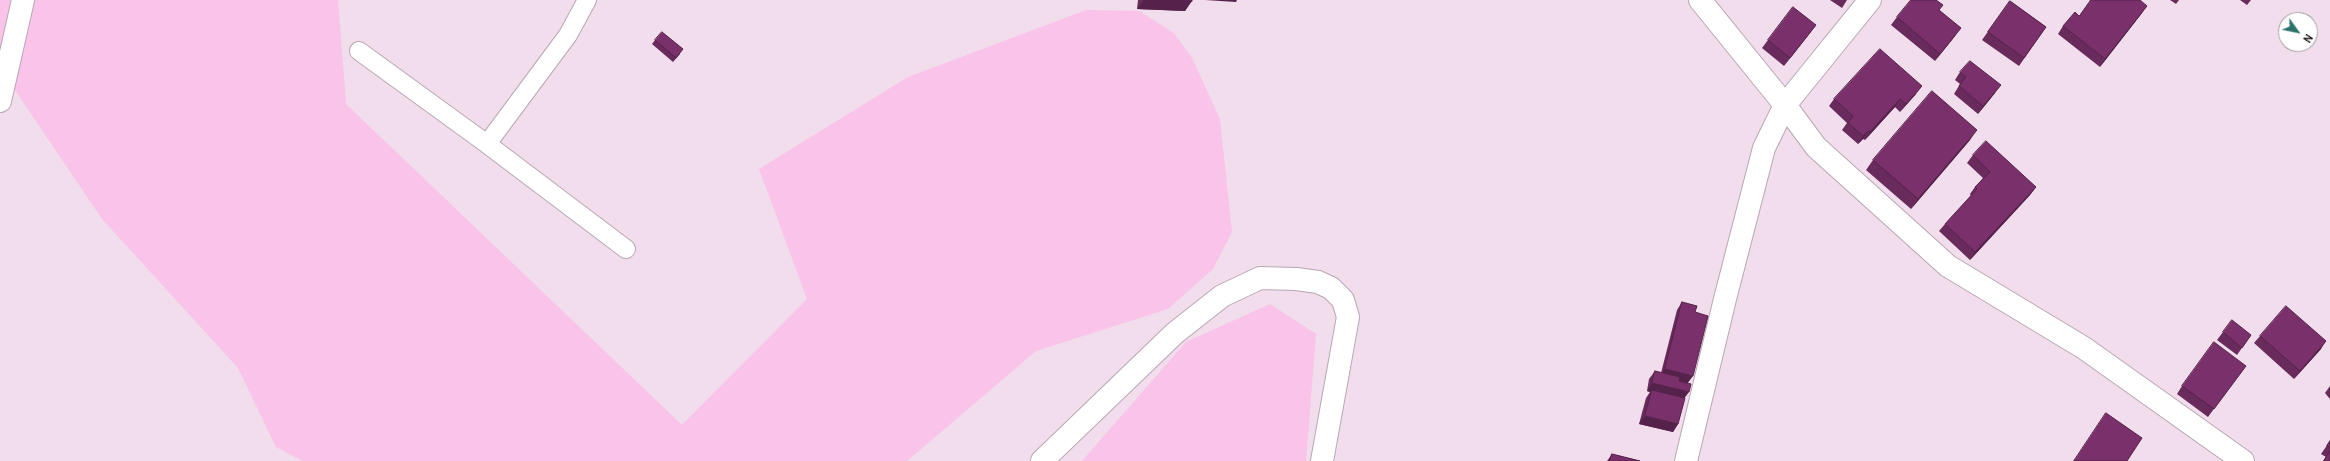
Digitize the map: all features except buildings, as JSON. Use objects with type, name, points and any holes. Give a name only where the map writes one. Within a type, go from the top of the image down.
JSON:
[{"type":"street","points":[[0,101],[23,0]]},
{"type":"street","points":[[1700,0],[1785,105],[1816,147],[1948,266],[2084,348],[2243,461]]},
{"type":"street","points":[[1686,461],[1764,148],[1785,105],[1870,0]]},
{"type":"street","points":[[1042,461],[1175,333],[1222,296],[1260,278],[1318,282],[1330,288],[1343,300],[1348,317],[1322,461]]},
{"type":"lane","points":[[487,144],[568,35],[587,0]]},
{"type":"lane","points":[[359,51],[487,144],[626,249]]},
{"type":"shaded area","points":[[0,0],[338,0],[346,104],[682,425],[807,299],[759,169],[908,77],[1086,10],[1139,11],[1174,33],[1192,58],[1220,119],[1232,232],[1213,269],[1168,309],[1036,351],[907,461],[303,461],[276,447],[238,368],[102,219],[0,68]]},
{"type":"shaded area","points":[[1270,304],[1316,334],[1306,461],[1082,461],[1186,342]]}]
